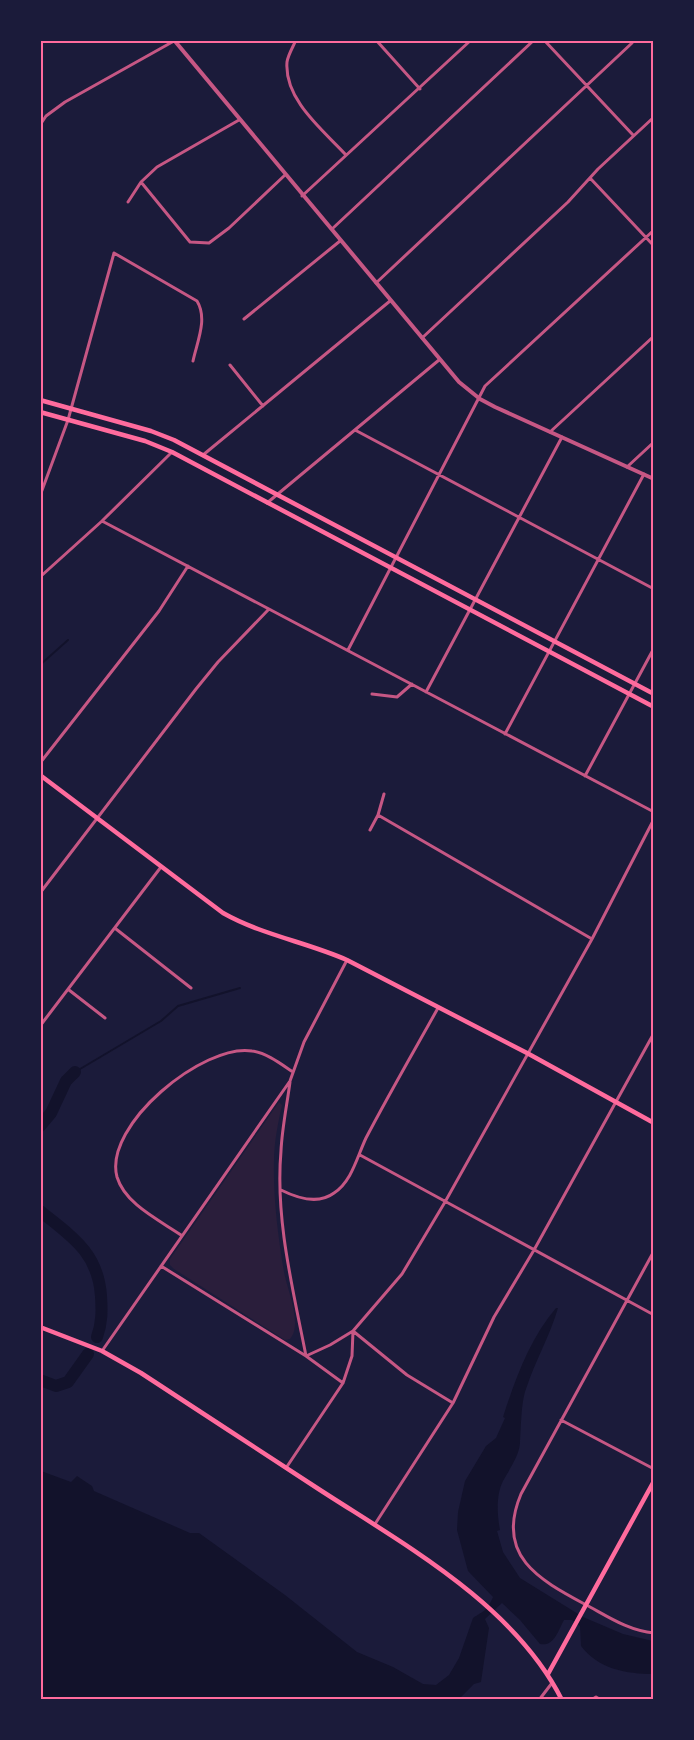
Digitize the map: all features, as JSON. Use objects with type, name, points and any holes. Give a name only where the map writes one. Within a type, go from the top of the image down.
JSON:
[{"type":"main road","points":[[40,400],[151,430],[277,494],[654,694]]},
{"type":"main road","points":[[40,412],[146,441],[172,452],[654,707]]},
{"type":"main road","points":[[40,775],[223,913],[240,922],[347,960],[527,1053],[654,1123]]},
{"type":"main road","points":[[40,1327],[102,1350],[141,1373],[458,1581],[510,1630],[548,1674],[562,1700]]},
{"type":"main road","points":[[548,1674],[654,1481]]},
{"type":"street","points":[[296,40],[287,62],[291,86],[301,105],[346,155]]},
{"type":"street","points":[[376,40],[420,89]]},
{"type":"street","points":[[302,196],[471,40]]},
{"type":"street","points":[[331,230],[534,40]]},
{"type":"street","points":[[544,40],[633,135]]},
{"type":"street","points":[[40,125],[46,116],[72,97],[174,41],[459,382],[480,399],[654,478]]},
{"type":"street","points":[[375,283],[632,43]]},
{"type":"street","points":[[40,111],[46,116]]},
{"type":"street","points":[[422,338],[568,202],[590,177],[654,117]]},
{"type":"street","points":[[128,202],[141,182],[157,167],[239,120]]},
{"type":"street","points":[[141,182],[190,242],[200,244],[210,243],[229,228],[285,175]]},
{"type":"street","points":[[590,177],[654,246]]},
{"type":"street","points":[[348,651],[485,386],[654,230]]},
{"type":"street","points":[[244,320],[340,241]]},
{"type":"street","points":[[41,493],[68,420],[114,253],[197,301],[202,309],[203,318],[193,361]]},
{"type":"street","points":[[202,455],[390,301]]},
{"type":"street","points":[[550,432],[654,336]]},
{"type":"street","points":[[267,502],[440,360]]},
{"type":"street","points":[[230,365],[263,406]]},
{"type":"street","points":[[355,430],[654,589]]},
{"type":"street","points":[[426,692],[562,437]]},
{"type":"street","points":[[627,467],[654,442]]},
{"type":"street","points":[[40,577],[102,521],[172,452]]},
{"type":"street","points":[[505,734],[644,474]]},
{"type":"street","points":[[102,521],[654,812]]},
{"type":"street","points":[[40,763],[159,611],[188,566]]},
{"type":"street","points":[[40,893],[196,689],[269,609]]},
{"type":"street","points":[[585,776],[654,648]]},
{"type":"street","points":[[372,694],[398,697],[412,684]]},
{"type":"street","points":[[370,830],[378,815],[384,794]]},
{"type":"street","points":[[378,815],[592,939]]},
{"type":"street","points":[[306,1356],[353,1331],[402,1274],[445,1202],[592,939],[654,819]]},
{"type":"street","points":[[40,1026],[161,866]]},
{"type":"street","points":[[116,928],[191,988]]},
{"type":"street","points":[[306,1356],[282,1222],[280,1152],[293,1072],[304,1042],[347,960]]},
{"type":"street","points":[[69,990],[105,1018]]},
{"type":"street","points":[[281,1190],[310,1200],[332,1195],[348,1178],[365,1140],[438,1008]]},
{"type":"street","points":[[375,1525],[453,1403],[494,1317],[534,1250],[654,1033]]},
{"type":"street","points":[[181,1236],[135,1204],[117,1179],[115,1163],[126,1131],[162,1091],[199,1065],[233,1052],[252,1051],[270,1058],[293,1072]]},
{"type":"street","points":[[102,1350],[290,1081]]},
{"type":"street","points":[[360,1155],[654,1316]]},
{"type":"street","points":[[654,1251],[516,1506],[513,1521],[514,1537],[521,1558],[534,1574],[549,1586],[628,1628],[654,1634]]},
{"type":"street","points":[[161,1266],[306,1356],[343,1383]]},
{"type":"street","points":[[286,1468],[343,1383],[352,1356],[353,1331]]},
{"type":"street","points":[[353,1331],[407,1375],[453,1403]]},
{"type":"street","points":[[561,1420],[654,1468]]},
{"type":"street","points":[[540,1700],[553,1682]]},
{"type":"street","points":[[591,1700],[596,1697],[601,1700]]},
{"type":"shaded area","points":[[279,1102],[282,1105],[274,1154],[275,1202],[284,1272],[295,1316],[294,1333],[290,1339],[285,1340],[170,1265],[170,1259]]},
{"type":"shaded area","points":[[558,1308],[555,1318],[524,1394],[518,1453],[499,1492],[500,1530],[497,1531],[503,1552],[520,1578],[583,1617],[623,1634],[653,1641],[653,1674],[614,1669],[596,1660],[581,1646],[580,1626],[572,1620],[564,1620],[552,1641],[540,1644],[502,1603],[485,1619],[489,1628],[481,1682],[474,1684],[459,1699],[41,1700],[41,1471],[71,1482],[77,1476],[92,1486],[94,1491],[190,1533],[199,1533],[285,1595],[357,1652],[393,1667],[423,1684],[436,1685],[449,1675],[459,1658],[473,1618],[485,1610],[493,1597],[468,1571],[457,1530],[458,1512],[465,1481],[486,1446],[496,1438],[524,1360],[538,1332]]},
{"type":"waterway","points":[[40,665],[68,640]]},
{"type":"waterway","points":[[75,1072],[161,1021],[178,1006],[240,988]]},
{"type":"waterway","points":[[40,1126],[51,1113],[66,1081],[75,1072]]},
{"type":"waterway","points":[[40,1211],[81,1246],[95,1268],[101,1301],[101,1322],[97,1337]]},
{"type":"waterway","points":[[40,1380],[56,1386],[68,1382],[88,1354]]}]
